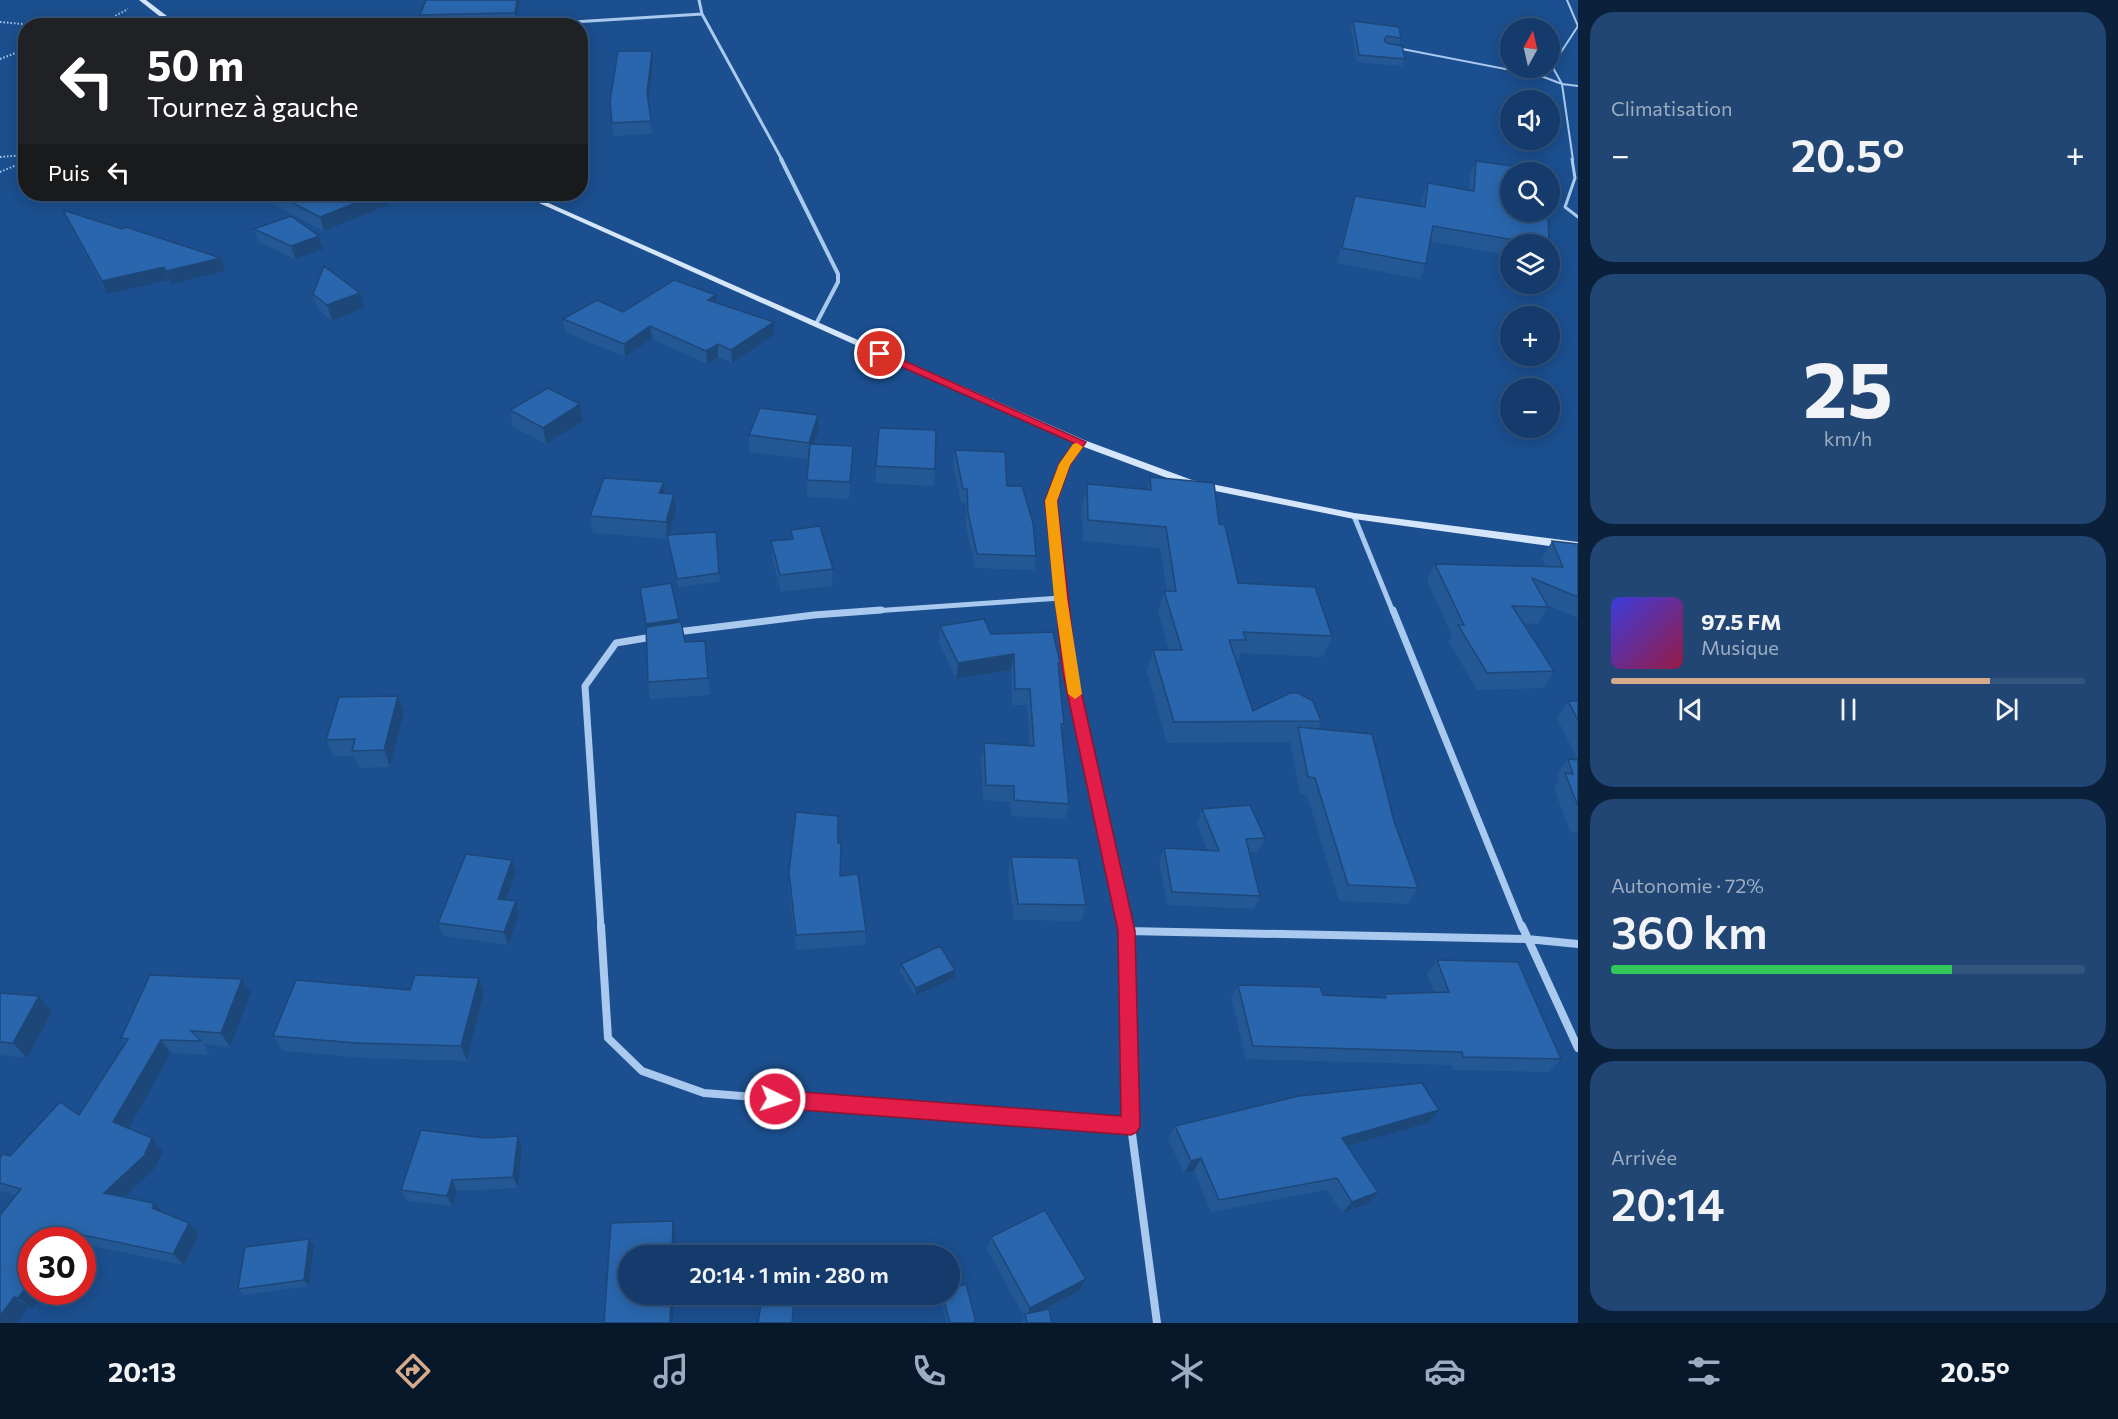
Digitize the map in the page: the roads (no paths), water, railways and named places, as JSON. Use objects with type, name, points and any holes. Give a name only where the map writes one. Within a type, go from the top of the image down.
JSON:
[{"type":"main road","points":[[143,1],[166,18]]},
{"type":"main road","points":[[539,201],[1080,442],[1190,483],[1354,516],[1578,546]]},
{"type":"street","points":[[699,0],[702,14],[801,195],[838,274],[838,282],[816,324]]},
{"type":"street","points":[[588,20],[702,14]]},
{"type":"street","points":[[1080,442],[1064,464],[1051,501],[1070,673],[1126,931],[1131,1126],[1157,1323]]},
{"type":"street","points":[[1354,516],[1527,939],[1578,1048]]},
{"type":"street","points":[[669,633],[814,615],[1060,598]]},
{"type":"street","points":[[658,635],[616,643],[585,686],[608,1038],[642,1071],[704,1093],[1131,1126]]},
{"type":"street","points":[[1126,931],[1527,939],[1578,944]]},
{"type":"lane","points":[[1567,0],[1578,26],[1573,39],[1556,57],[1552,66],[1562,84],[1575,178],[1565,207],[1578,217]]},
{"type":"lane","points":[[1396,48],[1541,76],[1562,84],[1578,86]]}]
